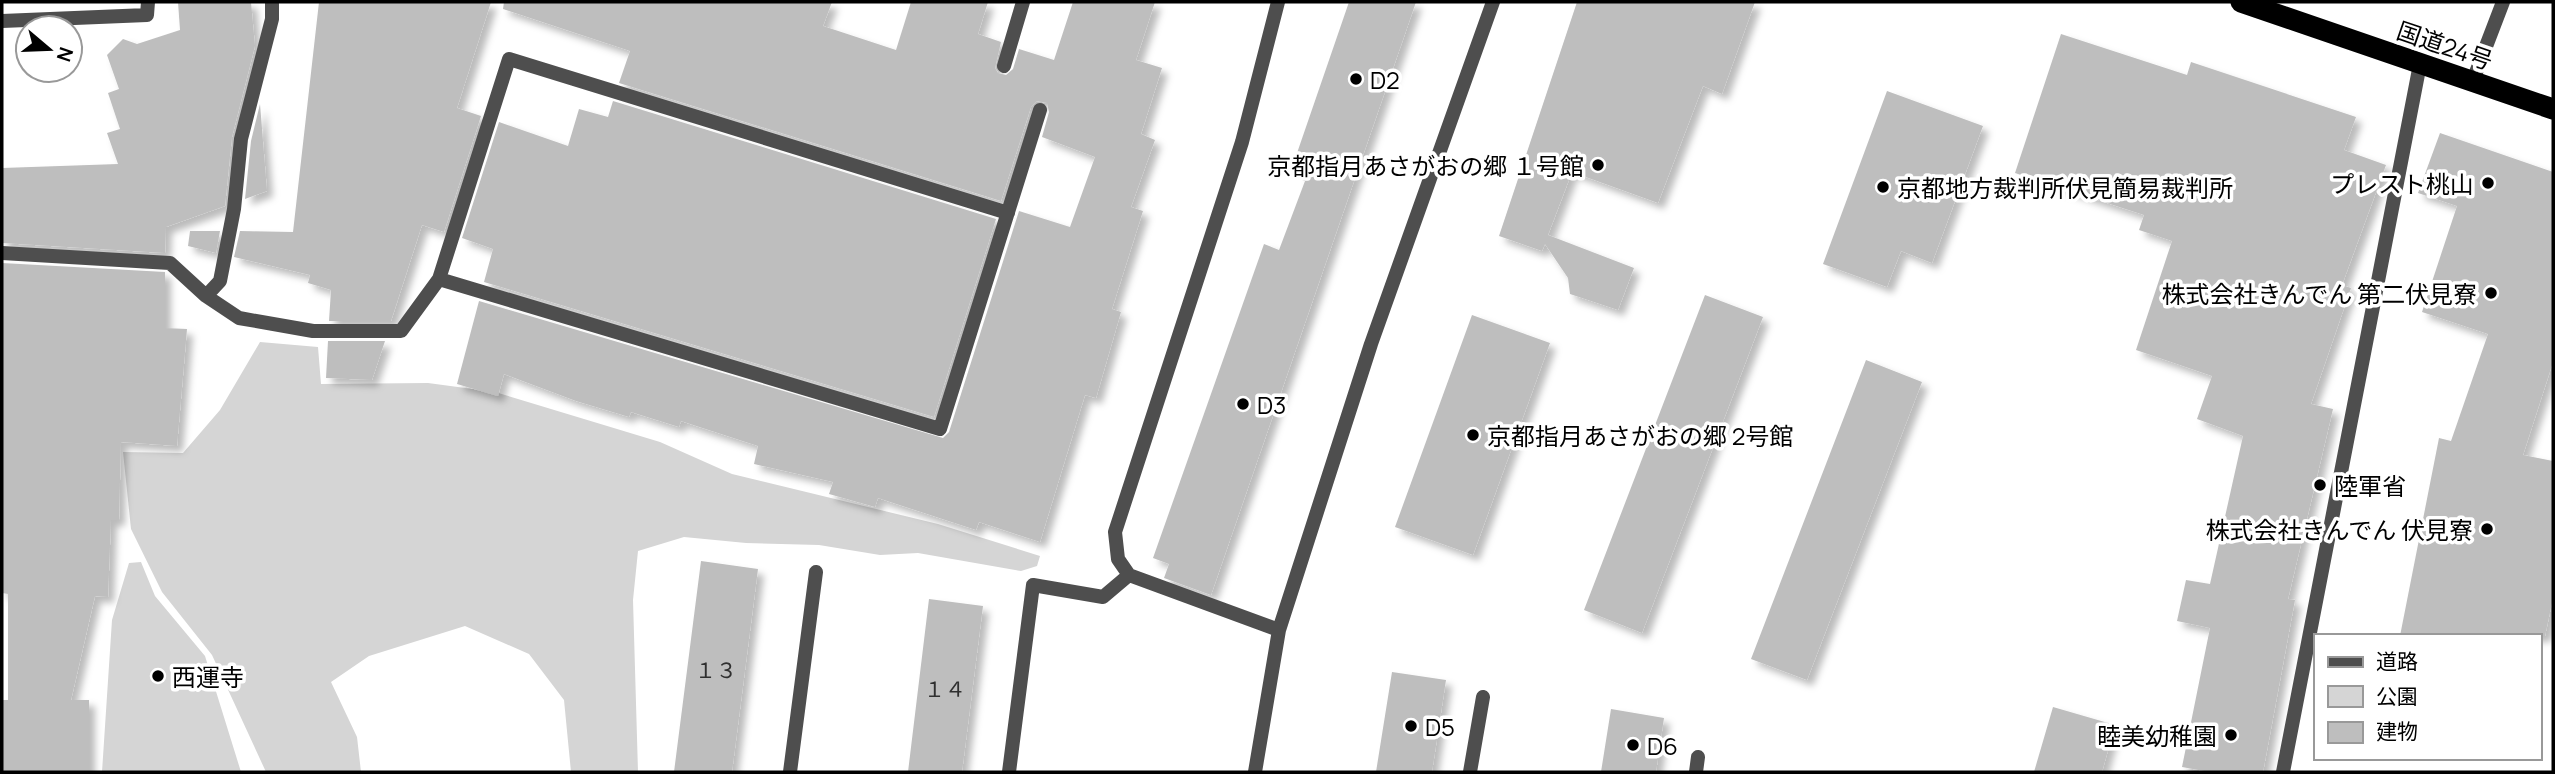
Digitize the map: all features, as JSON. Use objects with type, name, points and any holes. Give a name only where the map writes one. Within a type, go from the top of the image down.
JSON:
[{"type":"highway","name":"国道24号","points":[[2241,2],[2553,109]]},
{"type":"street","points":[[2,21],[147,15],[148,2]]},
{"type":"street","points":[[206,296],[220,281],[234,209],[241,139],[272,19],[272,2]]},
{"type":"street","points":[[1004,66],[1023,2]]},
{"type":"street","points":[[1278,2],[1242,142],[1115,533],[1118,559],[1129,575],[1279,630]]},
{"type":"street","points":[[1255,772],[1279,630],[1371,344],[1493,2]]},
{"type":"street","points":[[2472,83],[2503,2]]},
{"type":"street","points":[[2,253],[170,264],[206,296],[239,318],[313,331],[401,331],[439,279],[509,59],[1008,213]]},
{"type":"street","points":[[2283,772],[2420,64]]},
{"type":"street","points":[[439,279],[940,429],[1040,110]]},
{"type":"street","points":[[790,772],[816,572]]},
{"type":"street","points":[[1009,772],[1032,585],[1103,597],[1129,575]]},
{"type":"street","points":[[1470,772],[1482,697]]},
{"type":"street","points":[[1696,772],[1698,757]]},
{"type":"green space","points":[[260,342],[318,347],[321,384],[428,383],[495,392],[660,442],[732,474],[938,524],[1040,556],[1037,566],[1021,571],[918,553],[880,555],[819,545],[746,543],[684,537],[638,551],[633,600],[638,772],[571,772],[564,700],[529,654],[465,626],[369,656],[331,682],[357,737],[361,772],[266,772],[212,655],[162,592],[131,529],[123,452],[183,453],[220,410]]},
{"type":"green space","name":"西運寺","points":[[141,562],[155,596],[205,656],[241,772],[102,772],[112,620],[129,563]]},
{"type":"building","points":[[178,2],[251,2],[255,46],[232,137],[225,206],[166,227],[165,253],[2,243],[2,168],[118,164],[107,133],[120,129],[108,93],[119,89],[107,55],[123,39],[137,44],[180,30]]},
{"type":"building","points":[[319,2],[491,2],[457,108],[481,116],[444,232],[422,225],[391,321],[329,321],[331,290],[308,283],[310,275],[234,257],[240,231],[293,232]]},
{"type":"building","points":[[504,2],[832,2],[823,26],[896,50],[911,2],[988,2],[978,34],[1001,42],[995,68],[998,73],[1006,75],[1013,69],[1019,49],[1054,60],[1073,2],[1155,2],[1136,60],[1162,68],[1141,134],[1155,140],[1131,207],[1143,211],[1112,309],[1121,312],[1096,398],[1085,395],[1040,542],[979,522],[976,530],[878,498],[875,507],[829,494],[833,482],[754,464],[758,446],[681,421],[679,427],[631,412],[629,417],[576,401],[504,374],[498,396],[457,384],[479,301],[943,438],[949,432],[1019,211],[1070,227],[1095,157],[1042,137],[1049,112],[1047,103],[1037,101],[1031,107],[1001,201],[619,83],[630,51],[503,9]]},
{"type":"building","name":"D3","points":[[1349,2],[1416,2],[1211,595],[1164,578],[1169,564],[1153,558],[1264,244],[1279,250],[1305,181],[1302,180],[1309,161],[1296,156]]},
{"type":"building","name":"京都指月あさがおの郷 １号館","points":[[1577,2],[1755,2],[1722,94],[1703,86],[1658,203],[1572,172],[1548,235],[1634,268],[1618,310],[1570,294],[1568,278],[1545,244],[1542,251],[1499,236]]},
{"type":"building","points":[[2061,34],[2187,75],[2191,62],[2356,117],[2344,150],[2386,165],[2342,285],[2351,288],[2311,404],[2333,409],[2288,599],[2295,600],[2263,772],[2210,772],[2182,767],[2210,628],[2177,621],[2186,580],[2210,584],[2243,436],[2197,419],[2212,376],[2136,350],[2172,241],[2139,230],[2144,215],[2015,173]]},
{"type":"building","points":[[1887,91],[1983,126],[1932,263],[1901,251],[1887,287],[1823,264]]},
{"type":"building","points":[[613,101],[996,219],[934,417],[484,282],[493,249],[462,238],[499,122],[568,146],[579,109],[608,117]]},
{"type":"building","points":[[260,104],[267,191],[245,199],[251,141]]},
{"type":"building","points":[[2440,133],[2553,172],[2553,362],[2523,455],[2553,461],[2553,598],[2545,636],[2400,634],[2439,438],[2451,441],[2488,334],[2422,312],[2457,206],[2418,193]]},
{"type":"building","points":[[190,231],[220,231],[216,253],[188,246]]},
{"type":"building","points":[[2,263],[165,272],[165,328],[187,329],[177,446],[121,442],[119,520],[111,520],[108,597],[95,596],[71,700],[89,700],[89,772],[3,772],[3,700],[8,700],[8,594],[2,593]]},
{"type":"building","points":[[1705,295],[1763,317],[1642,633],[1584,610]]},
{"type":"building","name":"京都指月あさがおの郷 2号館","points":[[1472,315],[1550,343],[1473,555],[1395,527]]},
{"type":"building","points":[[328,341],[385,341],[372,380],[326,378]]},
{"type":"building","points":[[1866,360],[1922,382],[1807,680],[1751,659]]},
{"type":"building","points":[[701,561],[758,569],[732,772],[674,772]]},
{"type":"building","points":[[929,599],[983,606],[962,772],[908,772]]},
{"type":"building","name":"D5","points":[[1392,672],[1446,680],[1432,772],[1376,772]]},
{"type":"building","points":[[2053,707],[2115,725],[2102,772],[2034,772]]},
{"type":"building","name":"D6","points":[[1611,709],[1664,718],[1656,772],[1601,772]]},
{"type":"place","name":"D2","points":[[1356,79]]},
{"type":"place","name":"京都指月あさがおの郷 １号館","points":[[1598,165]]},
{"type":"place","name":"プレスト桃山","points":[[2488,183]]},
{"type":"place","name":"京都地方裁判所伏見簡易裁判所","points":[[1883,187]]},
{"type":"place","name":"株式会社きんでん 第二伏見寮","points":[[2491,293]]},
{"type":"place","name":"D3","points":[[1243,404]]},
{"type":"place","name":"京都指月あさがおの郷 2号館","points":[[1473,435]]},
{"type":"place","name":"陸軍省","points":[[2320,485]]},
{"type":"place","name":"株式会社きんでん 伏見寮","points":[[2487,529]]},
{"type":"place","name":"西運寺","points":[[158,676]]},
{"type":"place","name":"D5","points":[[1411,726]]},
{"type":"place","name":"睦美幼稚園","points":[[2231,735]]},
{"type":"place","name":"D6","points":[[1633,745]]}]
